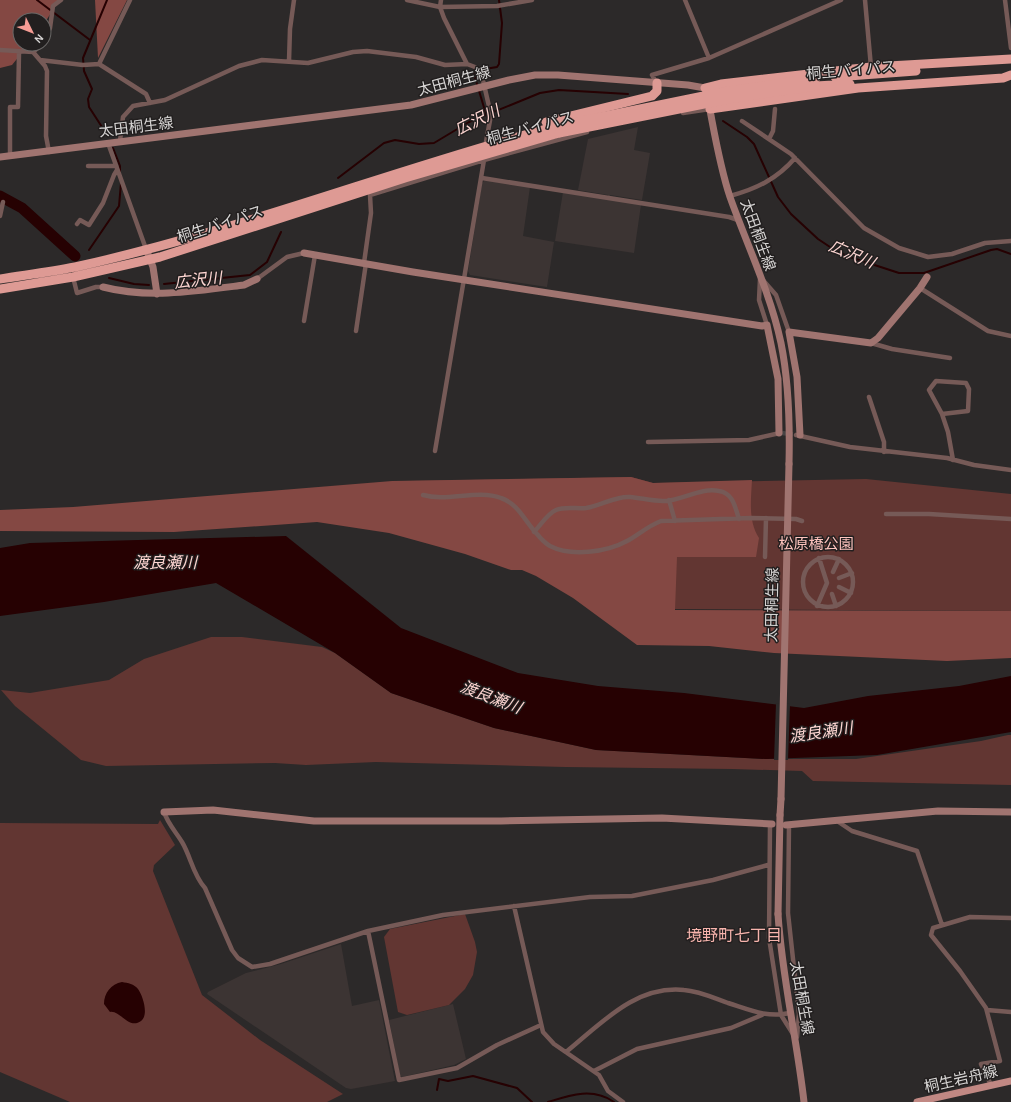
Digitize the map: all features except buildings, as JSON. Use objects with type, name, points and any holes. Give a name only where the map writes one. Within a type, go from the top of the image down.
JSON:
[{"type":"highway","points":[[705,88],[721,84],[871,67],[1011,59]]},
{"type":"highway","name":"桐生バイパス","points":[[0,279],[74,267],[146,249],[247,221],[422,164],[558,130],[728,91],[1011,65]]},
{"type":"highway","points":[[710,109],[858,88],[996,78],[1011,74]]},
{"type":"highway","name":"桐生バイパス","points":[[816,82],[1011,74]]},
{"type":"highway","points":[[247,221],[286,204],[338,185],[581,112],[647,98],[655,95],[657,83]]},
{"type":"highway","name":"桐生バイパス","points":[[0,289],[73,277],[150,260],[558,130]]},
{"type":"highway","points":[[279,220],[311,214],[370,195]]},
{"type":"main road","name":"桐生岩舟線","points":[[917,1102],[1011,1081]]},
{"type":"street","points":[[52,13],[53,6],[61,0]]},
{"type":"street","points":[[99,64],[130,0]]},
{"type":"street","points":[[289,61],[290,29],[294,0]]},
{"type":"street","points":[[407,0],[440,7],[497,6],[532,0]]},
{"type":"street","points":[[442,0],[440,7],[449,31],[467,64]]},
{"type":"street","points":[[685,0],[709,58]]},
{"type":"street","points":[[657,83],[652,75],[709,58],[841,0]]},
{"type":"street","points":[[865,0],[871,67]]},
{"type":"street","points":[[1005,0],[1011,48]]},
{"type":"street","points":[[0,50],[19,53],[32,52],[40,60],[47,71],[46,136],[49,152]]},
{"type":"street","points":[[120,141],[123,117],[133,106],[165,100],[251,62],[262,60],[308,63],[353,52],[367,51],[416,57],[445,65],[467,64],[475,67],[480,72],[490,113],[487,140]]},
{"type":"street","points":[[10,156],[10,107],[18,107],[19,53]]},
{"type":"street","points":[[40,60],[83,65],[99,64],[142,90],[148,96],[150,103]]},
{"type":"street","name":"太田桐生線","points":[[0,157],[411,105],[520,78],[549,75],[705,88],[718,152],[730,196],[774,317],[785,364],[789,400],[789,464],[778,914],[782,966],[790,1013],[797,1041],[804,1102]]},
{"type":"street","points":[[356,331],[371,213],[370,195],[543,142],[668,115],[710,109]]},
{"type":"street","points":[[769,139],[773,131],[774,109]]},
{"type":"street","points":[[742,121],[795,158],[864,228],[899,248],[928,257],[952,254],[985,243],[1011,241]]},
{"type":"street","points":[[108,143],[150,260],[157,294]]},
{"type":"street","points":[[730,196],[767,182],[795,158]]},
{"type":"street","points":[[436,451],[484,160]]},
{"type":"street","points":[[88,166],[117,168]]},
{"type":"street","points":[[77,224],[80,220],[89,225],[103,203],[117,168]]},
{"type":"street","points":[[482,178],[729,216],[738,220]]},
{"type":"street","points":[[0,216],[3,202]]},
{"type":"street","points":[[73,277],[77,293],[96,287],[128,292],[157,294],[244,285],[256,279],[287,256],[296,253],[304,253],[465,281],[762,326],[767,325]]},
{"type":"street","points":[[304,321],[315,255]]},
{"type":"street","points":[[871,343],[878,338],[920,288],[927,277]]},
{"type":"street","points":[[648,442],[749,440],[781,433],[778,379],[767,325],[759,300],[760,278]]},
{"type":"street","points":[[760,278],[776,295],[788,332],[797,377],[798,435],[850,448],[924,455],[974,465],[1011,470]]},
{"type":"street","points":[[920,288],[988,331],[1011,336]]},
{"type":"street","points":[[788,332],[866,344],[871,343],[892,349],[950,358]]},
{"type":"street","points":[[942,414],[968,411],[968,390],[966,383],[963,381],[936,381],[930,387],[931,394],[942,414],[948,432],[953,460]]},
{"type":"street","points":[[869,397],[884,442],[884,452]]},
{"type":"street","points":[[534,532],[551,514],[562,508],[584,508],[595,506],[616,498],[628,497],[663,501],[708,490],[720,490],[728,494],[733,501],[739,518]]},
{"type":"street","points":[[423,496],[441,498],[488,496],[500,497],[514,505],[534,532],[548,546],[558,550],[589,551],[619,545],[654,524],[675,521],[739,518],[802,520]]},
{"type":"street","points":[[669,500],[675,521]]},
{"type":"street","points":[[886,514],[929,514],[1011,519]]},
{"type":"street","points":[[765,557],[766,518]]},
{"type":"street","points":[[832,557],[838,559],[848,567],[852,573],[851,593],[842,603],[836,606],[818,606],[806,596],[802,582],[807,568],[819,558],[832,557]]},
{"type":"street","points":[[818,606],[827,584],[819,558]]},
{"type":"street","points":[[833,572],[838,559]]},
{"type":"street","points":[[839,578],[852,573]]},
{"type":"street","points":[[839,587],[851,593]]},
{"type":"street","points":[[832,594],[836,606]]},
{"type":"street","points":[[768,865],[713,880],[632,896],[590,897],[469,911],[368,931],[270,964],[252,968],[245,964],[232,950],[204,888],[199,882],[183,843],[168,822],[164,812],[213,810],[314,821],[501,821],[662,818],[771,824],[768,865],[769,938],[781,1015],[797,1041]]},
{"type":"street","points":[[797,1041],[798,1011],[788,913],[788,825],[938,811],[1011,812]]},
{"type":"street","points":[[837,821],[852,831],[917,851],[942,925]]},
{"type":"street","points":[[514,906],[541,1025],[547,1038],[599,1075],[608,1091],[622,1102]]},
{"type":"street","points":[[991,1085],[982,1064],[1000,1061],[987,1010],[960,971],[931,935],[933,928],[970,917],[1011,918]]},
{"type":"street","points":[[368,931],[399,1080],[457,1068],[497,1045],[541,1025]]},
{"type":"street","points":[[566,1052],[627,1003],[641,995],[654,992],[685,990],[709,996],[762,1015],[781,1015],[790,1013]]},
{"type":"street","points":[[987,1010],[1011,1012]]},
{"type":"street","points":[[594,1071],[637,1049],[718,1032],[762,1015]]},
{"type":"shaded area","points":[[0,0],[59,0],[52,12],[12,12],[12,52],[23,52],[12,65],[0,68]]},
{"type":"shaded area","points":[[95,0],[127,0],[98,58]]},
{"type":"shaded area","points":[[638,127],[634,150],[650,153],[642,200],[610,195],[609,199],[641,205],[634,253],[555,241],[563,192],[608,199],[608,195],[578,190],[588,139]]},
{"type":"shaded area","points":[[485,180],[530,187],[523,236],[554,242],[547,287],[470,275],[468,271],[482,183]]},
{"type":"shaded area","points":[[631,477],[653,483],[752,480],[752,517],[753,525],[759,538],[756,557],[677,557],[675,610],[1011,611],[1011,658],[947,661],[774,653],[709,646],[637,645],[573,598],[536,576],[522,570],[511,570],[465,554],[389,533],[317,522],[174,532],[0,531],[0,510],[73,507],[392,481]]},
{"type":"shaded area","points":[[341,944],[352,1006],[379,1000],[395,1081],[351,1089],[346,1088],[207,994],[208,992],[246,973],[281,964]]},
{"type":"shaded area","points":[[453,1004],[466,1059],[454,1065],[402,1077],[400,1076],[389,1020]]},
{"type":"green space","name":"松原橋公園","points":[[631,477],[653,483],[866,479],[1011,494],[1011,611],[670,609],[406,481]]},
{"type":"green space","points":[[211,637],[242,637],[322,647],[335,653],[391,693],[494,728],[596,750],[766,759],[856,759],[981,741],[1011,735],[1011,785],[813,781],[802,771],[732,769],[565,767],[376,762],[306,765],[275,763],[106,766],[81,760],[15,706],[1,690],[30,693],[109,680],[144,659]]},
{"type":"green space","points":[[160,820],[175,845],[154,865],[153,871],[202,995],[260,1040],[343,1094],[327,1102],[70,1102],[0,1072],[0,823],[158,824]]},
{"type":"green space","points":[[465,914],[477,952],[473,975],[465,989],[449,1005],[407,1015],[398,1012],[384,937],[390,929]]},
{"type":"water","name":"渡良瀬川","points":[[286,536],[401,628],[518,673],[598,686],[684,693],[804,708],[868,696],[959,686],[1011,676],[1011,732],[877,755],[766,759],[596,750],[494,728],[391,693],[335,653],[216,583],[104,602],[0,616],[0,548],[30,543]]},
{"type":"water","points":[[122,982],[135,986],[142,996],[145,1014],[141,1021],[137,1023],[129,1022],[114,1012],[110,1012],[104,1004],[105,996],[111,987]]},
{"type":"pier","points":[[776,703],[790,704],[788,760],[774,760]]},
{"type":"waterway","points":[[37,0],[90,40]]},
{"type":"waterway","points":[[102,127],[89,107],[88,99],[92,89],[84,71],[83,58],[107,0]]},
{"type":"waterway","points":[[486,114],[473,71],[497,67],[499,64],[502,23],[499,0]]},
{"type":"waterway","name":"広沢川","points":[[338,178],[384,143],[395,140],[419,144],[434,143],[469,122],[540,93],[559,90],[628,94]]},
{"type":"waterway","name":"広沢川","points":[[723,121],[747,137],[754,144],[778,197],[791,214],[818,239],[836,251],[899,273],[924,273],[991,250],[997,249],[1011,254]]},
{"type":"waterway","points":[[113,148],[120,166],[120,173]]},
{"type":"waterway","points":[[89,250],[119,206],[121,183]]},
{"type":"waterway","name":"広沢川","points":[[0,196],[22,208],[75,256]]},
{"type":"waterway","name":"広沢川","points":[[164,284],[250,275],[267,262],[281,232]]},
{"type":"waterway","name":"広沢川","points":[[109,278],[134,284],[149,285]]},
{"type":"waterway","points":[[437,1090],[439,1079],[448,1081],[473,1076],[517,1088],[532,1102]]},
{"type":"waterway","points":[[548,1102],[581,1094],[598,1095],[606,1097],[614,1102]]},
{"type":"tunnel","points":[[782,433],[796,435]]},
{"type":"district","name":"境野町七丁目","points":[[734,935]]}]
